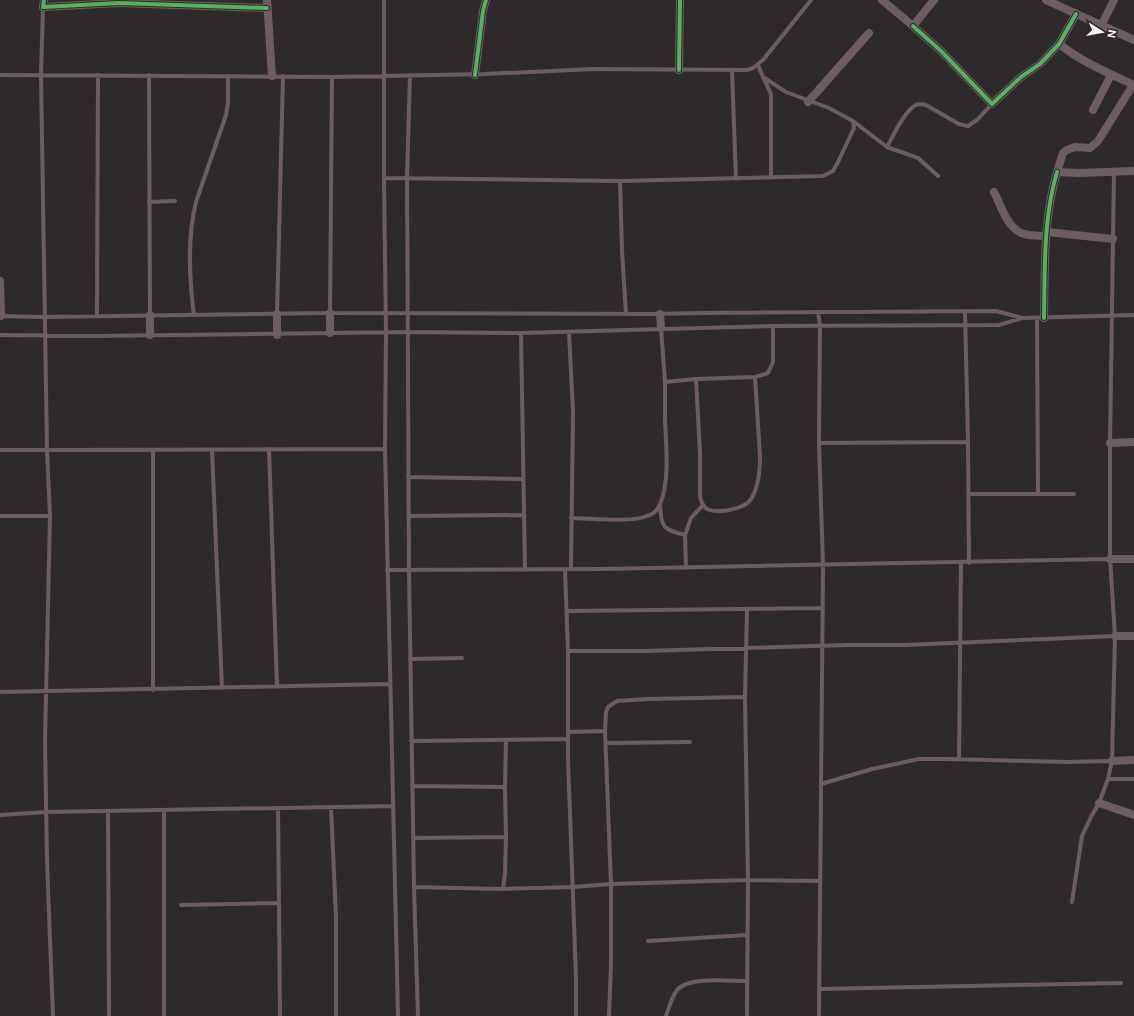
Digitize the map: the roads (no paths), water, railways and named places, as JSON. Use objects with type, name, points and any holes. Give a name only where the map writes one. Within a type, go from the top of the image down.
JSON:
[{"type":"street","points":[[475,75],[483,11],[486,0]]},
{"type":"street","points":[[679,70],[680,0]]},
{"type":"street","points":[[882,0],[945,55],[992,104],[1021,77],[1040,64],[1059,44],[1076,14]]},
{"type":"street","points":[[913,26],[934,0]]},
{"type":"street","points":[[1046,0],[1134,40]]},
{"type":"street","points":[[1101,26],[1114,0]]},
{"type":"street","points":[[44,4],[267,4],[272,76]]},
{"type":"street","points":[[808,102],[869,33]]},
{"type":"street","points":[[1040,318],[1046,234],[1051,195],[1063,153],[1075,147],[1090,148],[1098,141],[1133,85],[1073,55],[1059,44]]},
{"type":"street","points":[[1093,110],[1111,75]]},
{"type":"street","points":[[1057,172],[1079,173],[1134,171]]},
{"type":"street","points":[[994,192],[1007,218],[1015,229],[1021,233],[1027,235],[1046,234],[1113,239]]},
{"type":"street","points":[[0,282],[0,316]]},
{"type":"street","points":[[330,313],[330,334]]},
{"type":"street","points":[[277,314],[277,335]]},
{"type":"street","points":[[660,314],[661,328]]},
{"type":"street","points":[[150,315],[150,335]]},
{"type":"street","points":[[1110,443],[1134,442]]},
{"type":"street","points":[[1110,559],[1134,559]]},
{"type":"street","points":[[1115,636],[1134,636]]},
{"type":"street","points":[[1112,761],[1134,760]]},
{"type":"street","points":[[1099,803],[1134,815]]},
{"type":"lane","points":[[384,0],[383,76],[386,314],[385,449],[398,1016]]},
{"type":"lane","points":[[0,75],[332,77],[475,75],[593,69],[747,70],[758,65],[811,0]]},
{"type":"lane","points":[[44,4],[41,75],[44,317],[50,516],[45,740],[47,862],[53,1016]]},
{"type":"lane","points":[[758,65],[770,94],[771,178]]},
{"type":"lane","points":[[732,70],[736,179]]},
{"type":"lane","points":[[97,316],[98,75]]},
{"type":"lane","points":[[410,75],[407,178],[408,477],[411,742],[418,1016]]},
{"type":"lane","points":[[149,76],[150,315]]},
{"type":"lane","points":[[194,315],[191,289],[190,251],[193,217],[196,202],[226,115],[228,103],[228,76]]},
{"type":"lane","points":[[277,314],[283,76]]},
{"type":"lane","points":[[330,313],[332,77]]},
{"type":"lane","points":[[763,77],[786,92],[808,102],[829,108],[852,121],[887,147],[918,158],[938,176]]},
{"type":"lane","points":[[887,147],[908,112],[915,106],[920,104],[926,105],[959,124],[968,126],[977,120],[992,104]]},
{"type":"lane","points":[[384,178],[620,181],[816,177],[823,176],[833,171],[854,128],[852,121]]},
{"type":"lane","points":[[1072,902],[1082,836],[1099,803],[1108,779],[1112,761],[1115,636],[1110,559],[1110,443],[1114,171]]},
{"type":"lane","points":[[620,181],[626,314]]},
{"type":"lane","points":[[150,202],[175,201]]},
{"type":"lane","points":[[0,316],[44,317],[330,313],[660,314],[965,311],[996,311],[1022,318],[1111,317],[1134,315]]},
{"type":"lane","points":[[965,311],[969,563]]},
{"type":"lane","points":[[818,312],[820,326],[819,443],[823,565],[819,1016]]},
{"type":"lane","points":[[0,335],[277,335],[386,332],[569,332],[661,328],[773,326],[966,326],[999,325],[1022,318]]},
{"type":"lane","points":[[1038,494],[1040,318]]},
{"type":"lane","points":[[665,382],[696,379],[755,377],[768,373],[771,368],[774,352],[773,326]]},
{"type":"lane","points":[[661,328],[665,382],[667,451],[664,487],[660,505],[662,523],[669,531],[685,534]]},
{"type":"lane","points":[[521,332],[524,570]]},
{"type":"lane","points":[[569,332],[573,412],[571,570]]},
{"type":"lane","points":[[696,379],[700,446],[700,496],[703,506],[714,510],[738,508],[746,504],[754,493],[760,469],[755,377]]},
{"type":"lane","points":[[819,443],[968,442]]},
{"type":"lane","points":[[269,449],[277,687]]},
{"type":"lane","points":[[0,450],[385,449]]},
{"type":"lane","points":[[153,450],[153,690]]},
{"type":"lane","points":[[212,450],[222,688]]},
{"type":"lane","points":[[408,477],[522,479]]},
{"type":"lane","points":[[969,494],[1074,494]]},
{"type":"lane","points":[[571,518],[642,518],[655,513],[660,505]]},
{"type":"lane","points":[[686,568],[685,534],[691,518],[703,506]]},
{"type":"lane","points":[[409,516],[523,515]]},
{"type":"lane","points":[[0,516],[50,516]]},
{"type":"lane","points":[[387,570],[571,570],[1110,559]]},
{"type":"lane","points":[[959,759],[961,563]]},
{"type":"lane","points":[[565,570],[576,1016]]},
{"type":"lane","points":[[567,611],[823,608]]},
{"type":"lane","points":[[747,609],[745,697],[748,880],[747,1016]]},
{"type":"lane","points":[[568,651],[961,643],[1115,636]]},
{"type":"lane","points":[[410,659],[462,658]]},
{"type":"lane","points":[[0,692],[390,684]]},
{"type":"lane","points":[[609,1016],[611,964],[611,884],[605,731],[606,712],[608,706],[617,701],[642,699],[745,697]]},
{"type":"lane","points":[[568,732],[605,731]]},
{"type":"lane","points":[[503,889],[506,837],[506,740]]},
{"type":"lane","points":[[411,742],[568,740]]},
{"type":"lane","points":[[606,744],[690,742]]},
{"type":"lane","points":[[821,784],[852,774],[919,759],[1112,761]]},
{"type":"lane","points":[[1108,779],[1134,779]]},
{"type":"lane","points":[[412,786],[505,787]]},
{"type":"lane","points":[[0,814],[393,806]]},
{"type":"lane","points":[[331,807],[336,918],[336,1016]]},
{"type":"lane","points":[[278,808],[280,1016]]},
{"type":"lane","points":[[164,810],[164,1016]]},
{"type":"lane","points":[[108,811],[109,1016]]},
{"type":"lane","points":[[413,838],[506,837]]},
{"type":"lane","points":[[414,887],[503,889],[748,880],[819,881]]},
{"type":"lane","points":[[181,905],[279,903]]},
{"type":"lane","points":[[648,941],[747,935]]},
{"type":"lane","points":[[666,1016],[670,1004],[678,989],[689,982],[747,981]]},
{"type":"lane","points":[[819,989],[1121,983]]}]
